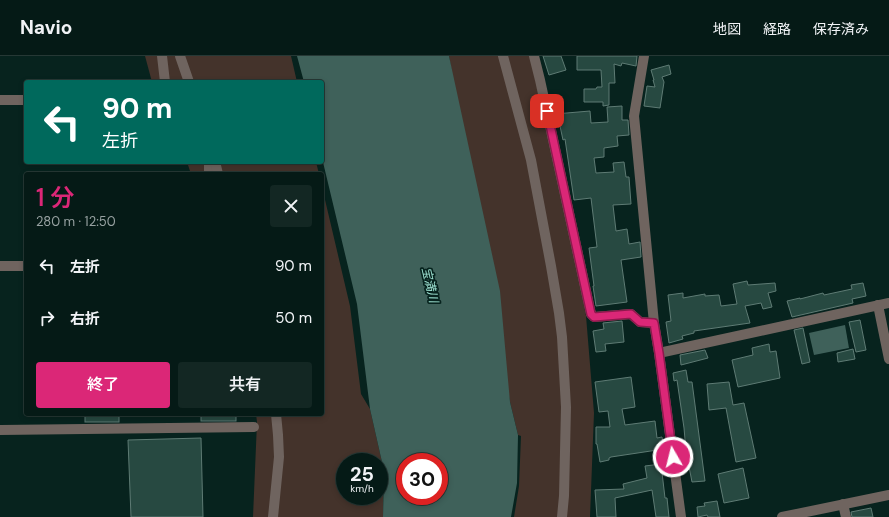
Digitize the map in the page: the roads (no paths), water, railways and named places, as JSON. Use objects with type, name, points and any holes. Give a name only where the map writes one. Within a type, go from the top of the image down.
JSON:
[{"type":"street","points":[[162,56],[165,80]]},
{"type":"street","points":[[180,56],[187,80]]},
{"type":"street","points":[[503,56],[531,160],[559,313],[562,337],[566,407],[562,517]]},
{"type":"street","points":[[534,56],[591,314],[594,317],[631,314],[640,322],[654,323]]},
{"type":"street","points":[[644,56],[634,116],[654,323],[681,517]]},
{"type":"street","points":[[0,100],[24,100]]},
{"type":"street","points":[[0,266],[24,266]]},
{"type":"street","points":[[659,353],[889,303]]},
{"type":"street","points":[[878,306],[889,359]]},
{"type":"street","points":[[273,517],[279,457],[276,416]]},
{"type":"street","points":[[0,430],[254,427]]},
{"type":"street","points":[[788,516],[889,495]]},
{"type":"street","points":[[843,504],[846,517]]},
{"type":"water","name":"宝満川","points":[[297,56],[449,56],[500,291],[510,402],[518,435],[517,483],[511,517],[383,517],[383,505],[388,505],[388,453],[380,453],[370,409],[357,304],[323,164],[324,80],[303,80]]},
{"type":"water","points":[[845,325],[849,348],[814,355],[809,333]]}]
